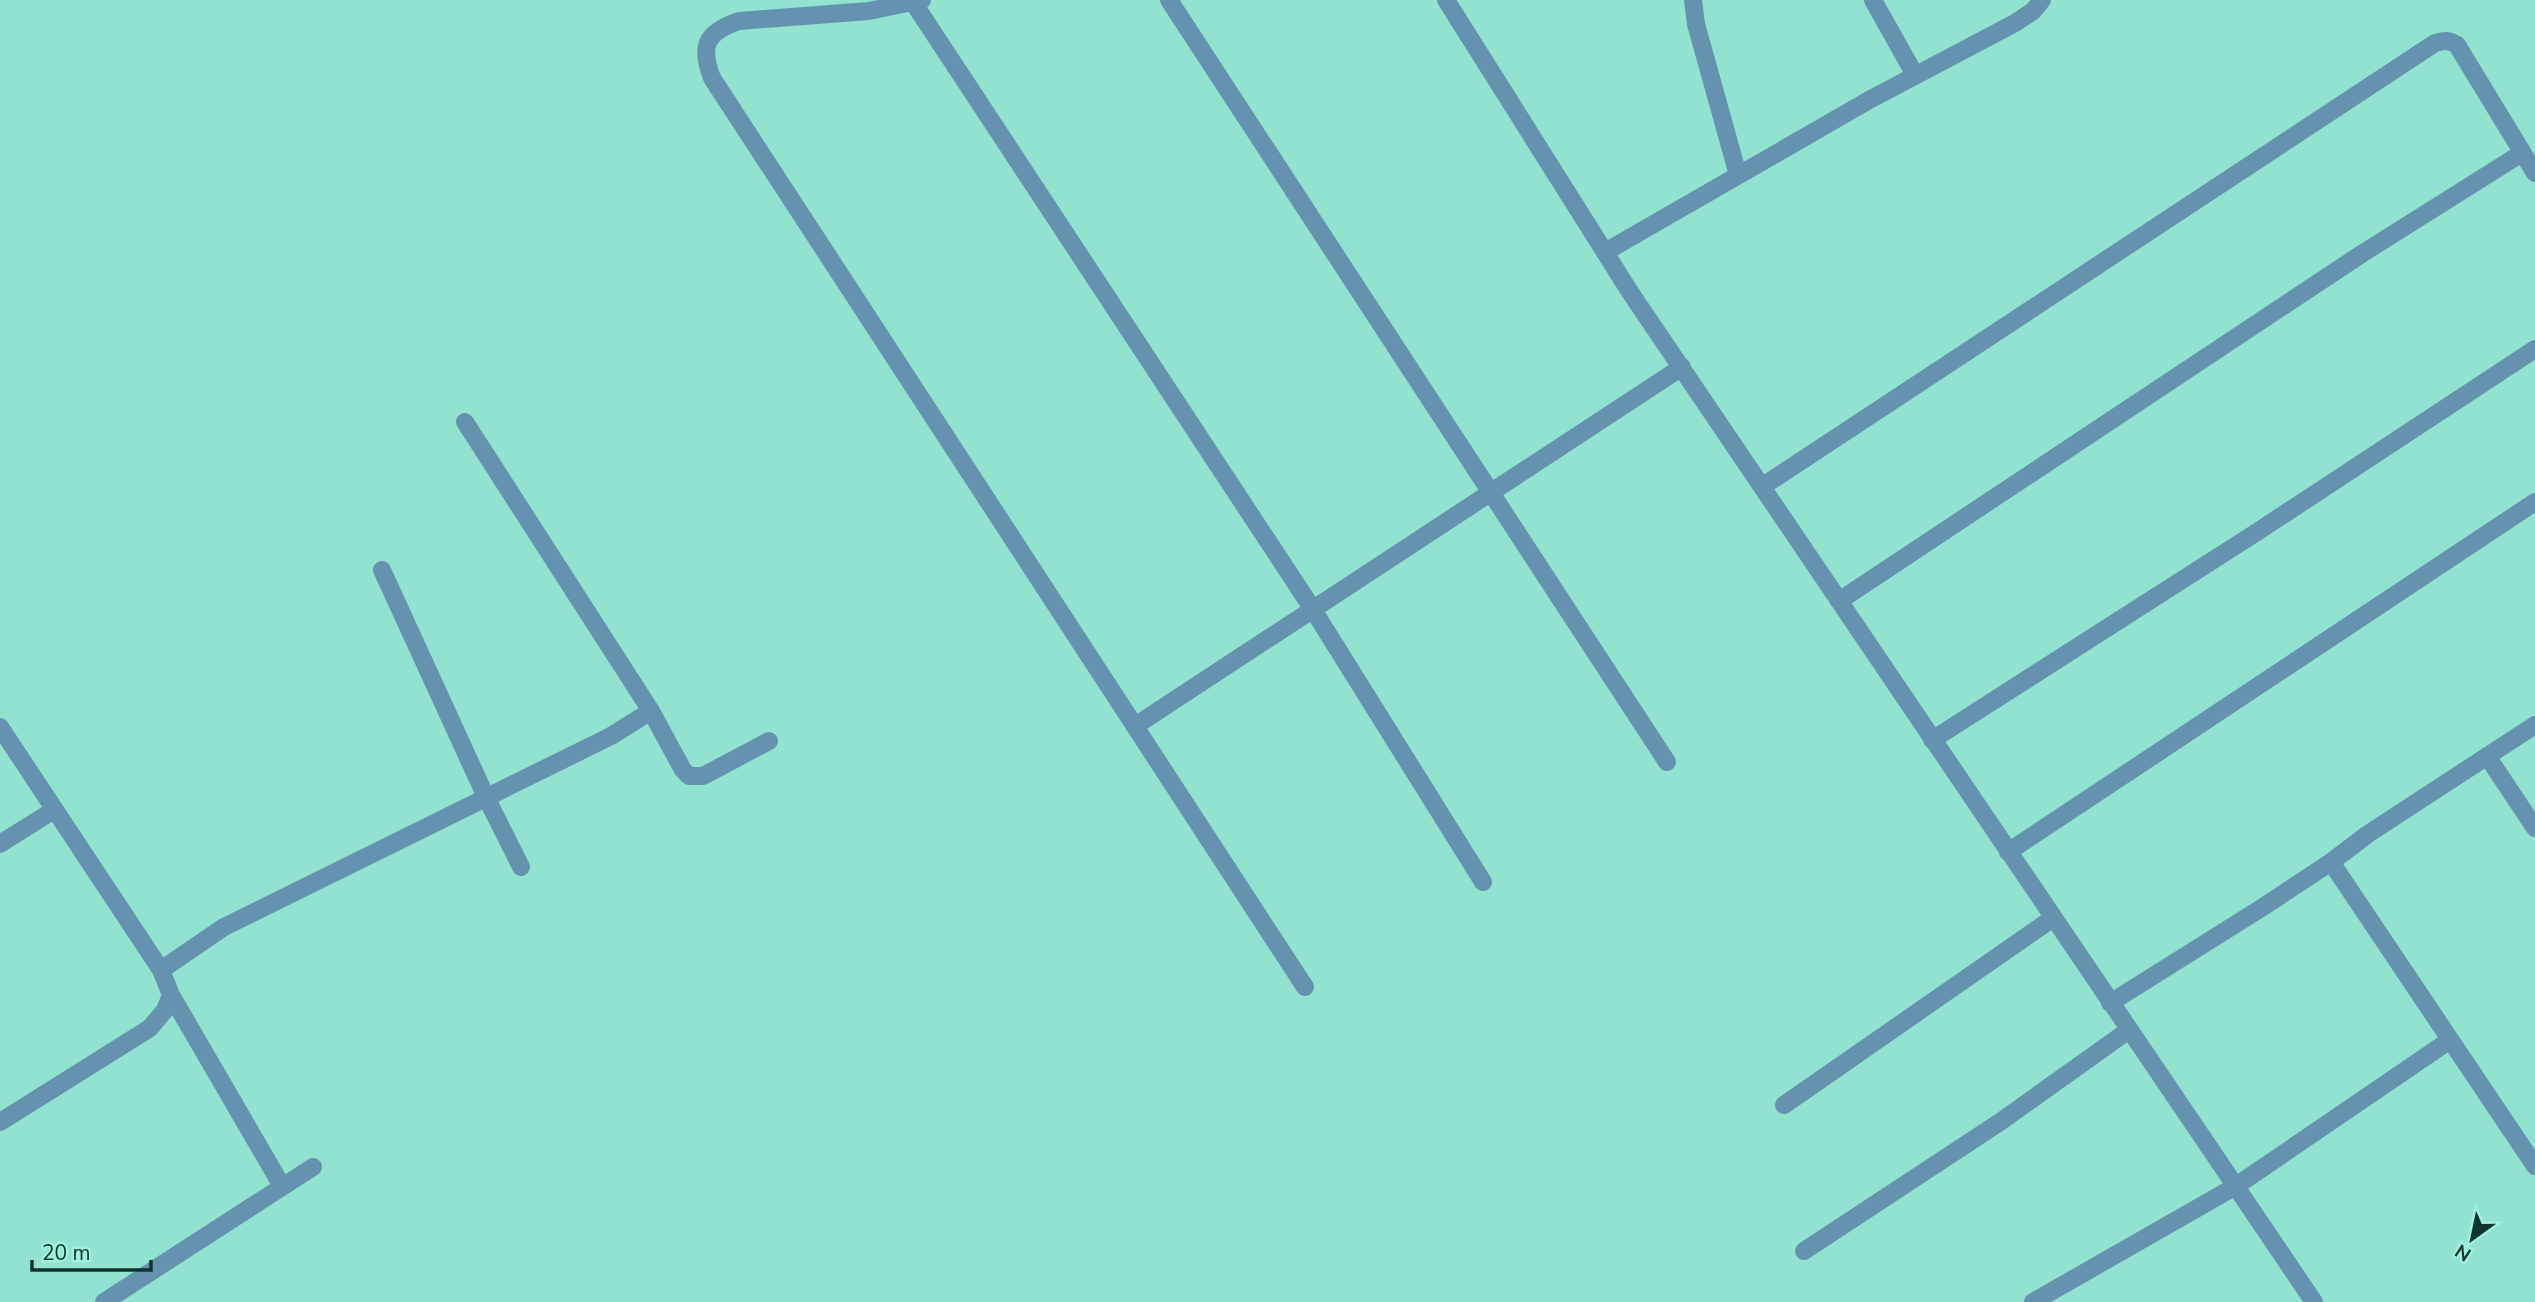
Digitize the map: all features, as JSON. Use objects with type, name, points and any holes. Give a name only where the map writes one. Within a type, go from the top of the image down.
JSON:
[{"type":"street","points":[[1169,0],[1668,762]]},
{"type":"street","points":[[1446,0],[1605,252],[2314,1302]]},
{"type":"street","points":[[1693,0],[1696,24],[1738,175]]},
{"type":"street","points":[[1873,0],[1915,75]]},
{"type":"street","points":[[1605,252],[1915,75],[2015,23],[2033,11],[2042,0]]},
{"type":"street","points":[[1305,987],[712,78],[705,51],[709,38],[721,27],[739,21],[869,11],[918,1],[1312,608],[1483,882]]},
{"type":"street","points":[[1763,486],[2435,43],[2443,40],[2457,45],[2535,173]]},
{"type":"street","points":[[1839,601],[2363,253],[2522,153]]},
{"type":"street","points":[[1932,740],[2257,532],[2535,349]]},
{"type":"street","points":[[1135,726],[1682,367]]},
{"type":"street","points":[[465,422],[651,711],[680,766],[690,776],[703,776],[769,741]]},
{"type":"street","points":[[2008,852],[2535,502]]},
{"type":"street","points":[[382,570],[521,867]]},
{"type":"street","points":[[160,970],[223,927],[611,736],[651,711]]},
{"type":"street","points":[[2110,1003],[2330,862],[2368,834],[2535,725]]},
{"type":"street","points":[[0,727],[160,970],[171,995],[282,1186]]},
{"type":"street","points":[[2487,756],[2535,828]]},
{"type":"street","points":[[0,844],[54,810]]},
{"type":"street","points":[[2330,862],[2535,1166]]},
{"type":"street","points":[[1784,1105],[2053,918]]},
{"type":"street","points":[[0,1122],[150,1028],[165,1010],[171,995]]},
{"type":"street","points":[[1804,1251],[2000,1122],[2129,1030]]},
{"type":"street","points":[[2033,1302],[2236,1186],[2450,1040]]},
{"type":"street","points":[[104,1302],[313,1167]]}]
